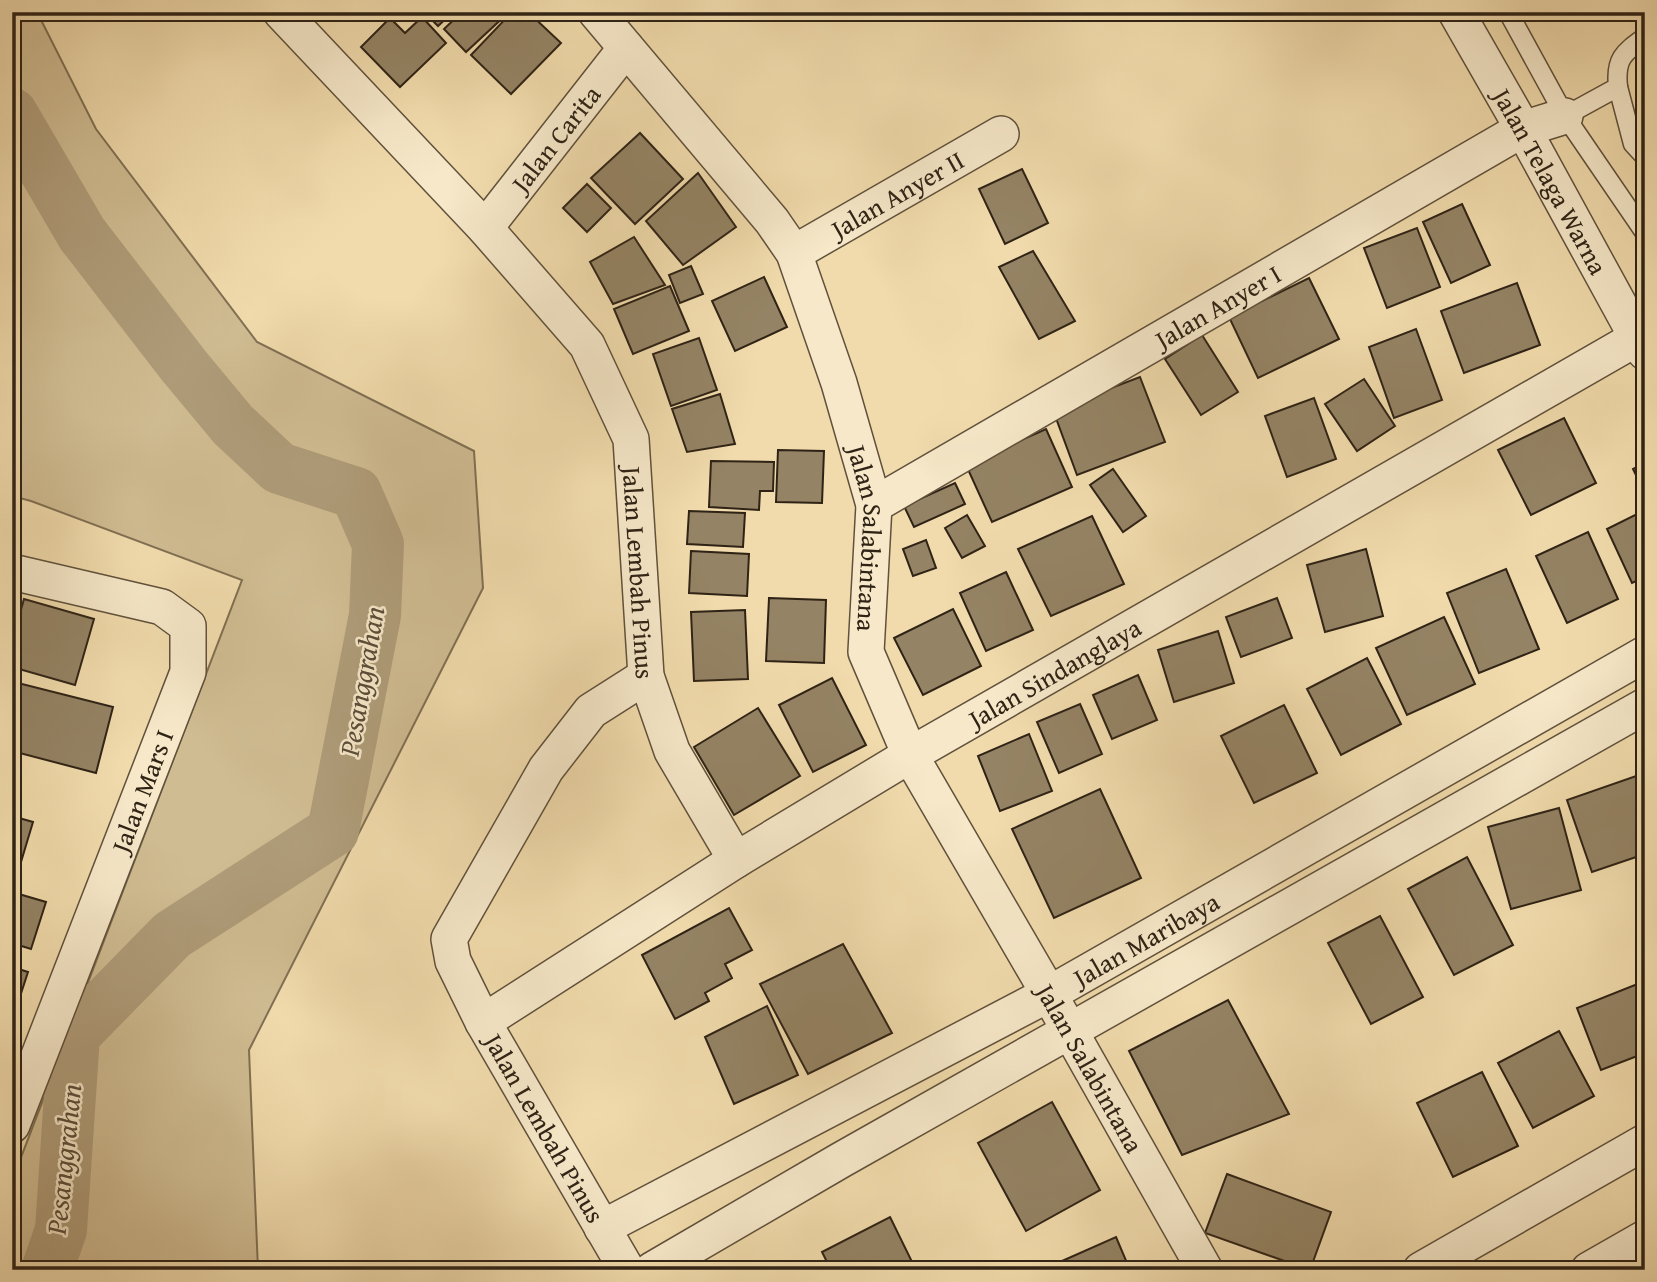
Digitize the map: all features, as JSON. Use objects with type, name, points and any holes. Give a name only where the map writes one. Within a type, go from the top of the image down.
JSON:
[{"type":"street","name":"Jalan Lembah Pinus","points":[[281,12],[485,228],[587,345],[631,439],[646,676],[592,711],[546,769],[449,939],[453,961],[483,1021],[627,1270]]},
{"type":"street","name":"Jalan Telaga Warna","points":[[1455,12],[1641,345]]},
{"type":"street","name":"Jalan Carita","points":[[485,228],[612,25]]},
{"type":"street","name":"Jalan Salabintana","points":[[612,25],[772,221],[794,253],[839,383],[874,505],[866,652],[910,755],[1205,1270]]},
{"type":"street","name":"Jalan Anyer I","points":[[874,505],[1522,129],[1565,116]]},
{"type":"street","name":"Jalan Anyer II","points":[[794,253],[1001,134]]},
{"type":"street","name":"Jalan Sindanglaya","points":[[483,1021],[736,860],[910,755],[1641,345]]},
{"type":"street","name":"Jalan Mars I","points":[[12,572],[162,607],[188,626],[188,672],[12,1125]]},
{"type":"street","name":"Jalan Maribaya","points":[[602,1228],[1049,994],[1645,654]]},
{"type":"street","points":[[646,676],[672,751],[736,860]]},
{"type":"street","name":"Jalan Maribaya","points":[[652,1270],[841,1160],[1645,706]]},
{"type":"street","points":[[1421,1270],[1645,1142]]},
{"type":"street","points":[[1589,1270],[1645,1238]]},
{"type":"lane","name":"Jalan Telaga Warna","points":[[1508,12],[1565,116],[1645,233]]},
{"type":"lane","points":[[1645,37],[1623,52],[1616,72],[1633,144],[1645,157]]},
{"type":"lane","points":[[1565,116],[1618,87]]},
{"type":"shaded area","points":[[12,12],[37,12],[96,129],[257,342],[474,451],[483,588],[249,1050],[258,1270],[12,1270],[12,1181],[242,580],[12,496]]},
{"type":"building","points":[[424,12],[453,12],[438,26]]},
{"type":"building","points":[[462,12],[509,12],[466,52],[444,29]]},
{"type":"building","points":[[512,12],[528,12],[561,43],[511,94],[471,55]]},
{"type":"building","points":[[422,17],[446,43],[400,87],[361,47],[390,18],[405,33]]},
{"type":"building","points":[[1645,80],[1645,120],[1640,99]]},
{"type":"building","points":[[640,133],[683,179],[635,224],[591,178]]},
{"type":"building","points":[[1022,169],[1048,223],[1005,244],[979,189]]},
{"type":"building","points":[[698,173],[736,227],[683,265],[646,221]]},
{"type":"building","points":[[587,184],[611,208],[587,232],[563,208]]},
{"type":"building","points":[[1462,204],[1490,265],[1451,283],[1423,222]]},
{"type":"building","points":[[1417,228],[1440,287],[1387,308],[1364,248]]},
{"type":"building","points":[[634,237],[665,285],[613,304],[590,262]]},
{"type":"building","points":[[1033,251],[1075,321],[1039,339],[999,267]]},
{"type":"building","points":[[691,266],[703,294],[680,303],[669,275]]},
{"type":"building","points":[[764,277],[787,327],[735,351],[712,301]]},
{"type":"building","points":[[1309,278],[1339,339],[1258,378],[1229,317]]},
{"type":"building","points":[[1517,283],[1540,345],[1464,373],[1441,311]]},
{"type":"building","points":[[670,286],[689,331],[633,354],[614,309]]},
{"type":"building","points":[[1416,329],[1442,400],[1394,418],[1369,347]]},
{"type":"building","points":[[1202,335],[1238,392],[1201,415],[1165,359]]},
{"type":"building","points":[[699,338],[717,390],[671,406],[653,354]]},
{"type":"building","points":[[1140,377],[1165,442],[1077,475],[1053,410]]},
{"type":"building","points":[[1364,379],[1395,426],[1357,451],[1325,404]]},
{"type":"building","points":[[720,394],[735,444],[687,452],[672,409]]},
{"type":"building","points":[[1314,398],[1336,459],[1287,477],[1265,416]]},
{"type":"building","points":[[1564,418],[1596,483],[1531,515],[1498,450]]},
{"type":"building","points":[[1046,429],[1072,487],[992,522],[966,465]]},
{"type":"building","points":[[778,450],[824,451],[822,503],[776,502]]},
{"type":"building","points":[[711,461],[774,462],[773,491],[760,491],[759,510],[709,507]]},
{"type":"building","points":[[1645,463],[1645,494],[1633,469]]},
{"type":"building","points":[[1113,469],[1146,516],[1123,532],[1090,485]]},
{"type":"building","points":[[955,483],[965,504],[914,527],[904,506]]},
{"type":"building","points":[[1645,510],[1645,577],[1632,583],[1607,529]]},
{"type":"building","points":[[689,511],[745,513],[743,547],[687,544]]},
{"type":"building","points":[[967,515],[985,546],[962,558],[945,528]]},
{"type":"building","points":[[1092,516],[1124,584],[1051,616],[1018,549]]},
{"type":"building","points":[[1588,532],[1618,599],[1567,623],[1536,556]]},
{"type":"building","points":[[926,540],[936,568],[913,576],[903,549]]},
{"type":"building","points":[[1366,549],[1383,616],[1325,632],[1307,565]]},
{"type":"building","points":[[691,551],[749,554],[747,596],[689,593]]},
{"type":"building","points":[[1506,569],[1539,649],[1479,673],[1447,593]]},
{"type":"building","points":[[1006,572],[1033,630],[986,651],[960,593]]},
{"type":"building","points":[[769,598],[826,600],[824,663],[766,661]]},
{"type":"building","points":[[1277,598],[1292,638],[1241,657],[1226,617]]},
{"type":"building","points":[[24,599],[94,619],[75,685],[12,667],[12,641]]},
{"type":"building","points":[[953,609],[981,666],[923,695],[894,638]]},
{"type":"building","points":[[745,610],[748,679],[694,681],[691,612]]},
{"type":"building","points":[[1444,617],[1475,684],[1407,715],[1376,648]]},
{"type":"building","points":[[1218,631],[1234,683],[1174,702],[1158,650]]},
{"type":"building","points":[[1367,658],[1401,724],[1341,755],[1307,689]]},
{"type":"building","points":[[1138,675],[1157,720],[1112,739],[1093,695]]},
{"type":"building","points":[[832,678],[866,745],[813,772],[779,705]]},
{"type":"building","points":[[14,682],[113,707],[96,773],[12,751]]},
{"type":"building","points":[[1080,704],[1102,754],[1059,773],[1037,722]]},
{"type":"building","points":[[1284,705],[1317,773],[1254,803],[1221,736]]},
{"type":"building","points":[[758,708],[800,776],[734,815],[694,747]]},
{"type":"building","points":[[1029,734],[1052,791],[1000,811],[978,756]]},
{"type":"building","points":[[1639,775],[1645,793],[1645,854],[1592,872],[1567,800]]},
{"type":"building","points":[[1100,789],[1141,878],[1054,918],[1012,829]]},
{"type":"building","points":[[1559,808],[1581,890],[1511,909],[1488,827]]},
{"type":"building","points":[[12,816],[33,822],[15,882],[12,882]]},
{"type":"building","points":[[1467,857],[1513,945],[1454,975],[1408,889]]},
{"type":"building","points":[[12,892],[46,902],[31,949],[12,943]]},
{"type":"building","points":[[729,908],[752,950],[725,964],[732,978],[705,993],[709,1001],[675,1019],[642,955]]},
{"type":"building","points":[[1380,916],[1423,997],[1371,1024],[1328,943]]},
{"type":"building","points":[[843,944],[892,1033],[808,1074],[760,984]]},
{"type":"building","points":[[12,967],[28,972],[14,1015],[12,1014]]},
{"type":"building","points":[[1645,981],[1645,1053],[1601,1070],[1577,1008]]},
{"type":"building","points":[[1228,1000],[1289,1114],[1182,1155],[1129,1051]]},
{"type":"building","points":[[767,1006],[798,1075],[734,1104],[705,1037]]},
{"type":"building","points":[[1559,1031],[1594,1096],[1533,1128],[1498,1063]]},
{"type":"building","points":[[1482,1072],[1518,1146],[1453,1177],[1417,1103]]},
{"type":"building","points":[[1052,1102],[1100,1190],[1026,1231],[978,1143]]},
{"type":"building","points":[[1227,1174],[1331,1212],[1310,1270],[1205,1233]]},
{"type":"building","points":[[890,1217],[916,1270],[831,1270],[822,1252]]},
{"type":"building","points":[[1116,1237],[1130,1270],[1044,1270],[1044,1269]]},
{"type":"waterway","name":"Pesanggrahan","points":[[12,114],[82,234],[233,425],[279,468],[356,493],[378,544],[375,615],[333,831],[172,935],[74,1035],[61,1230],[47,1270]]}]
